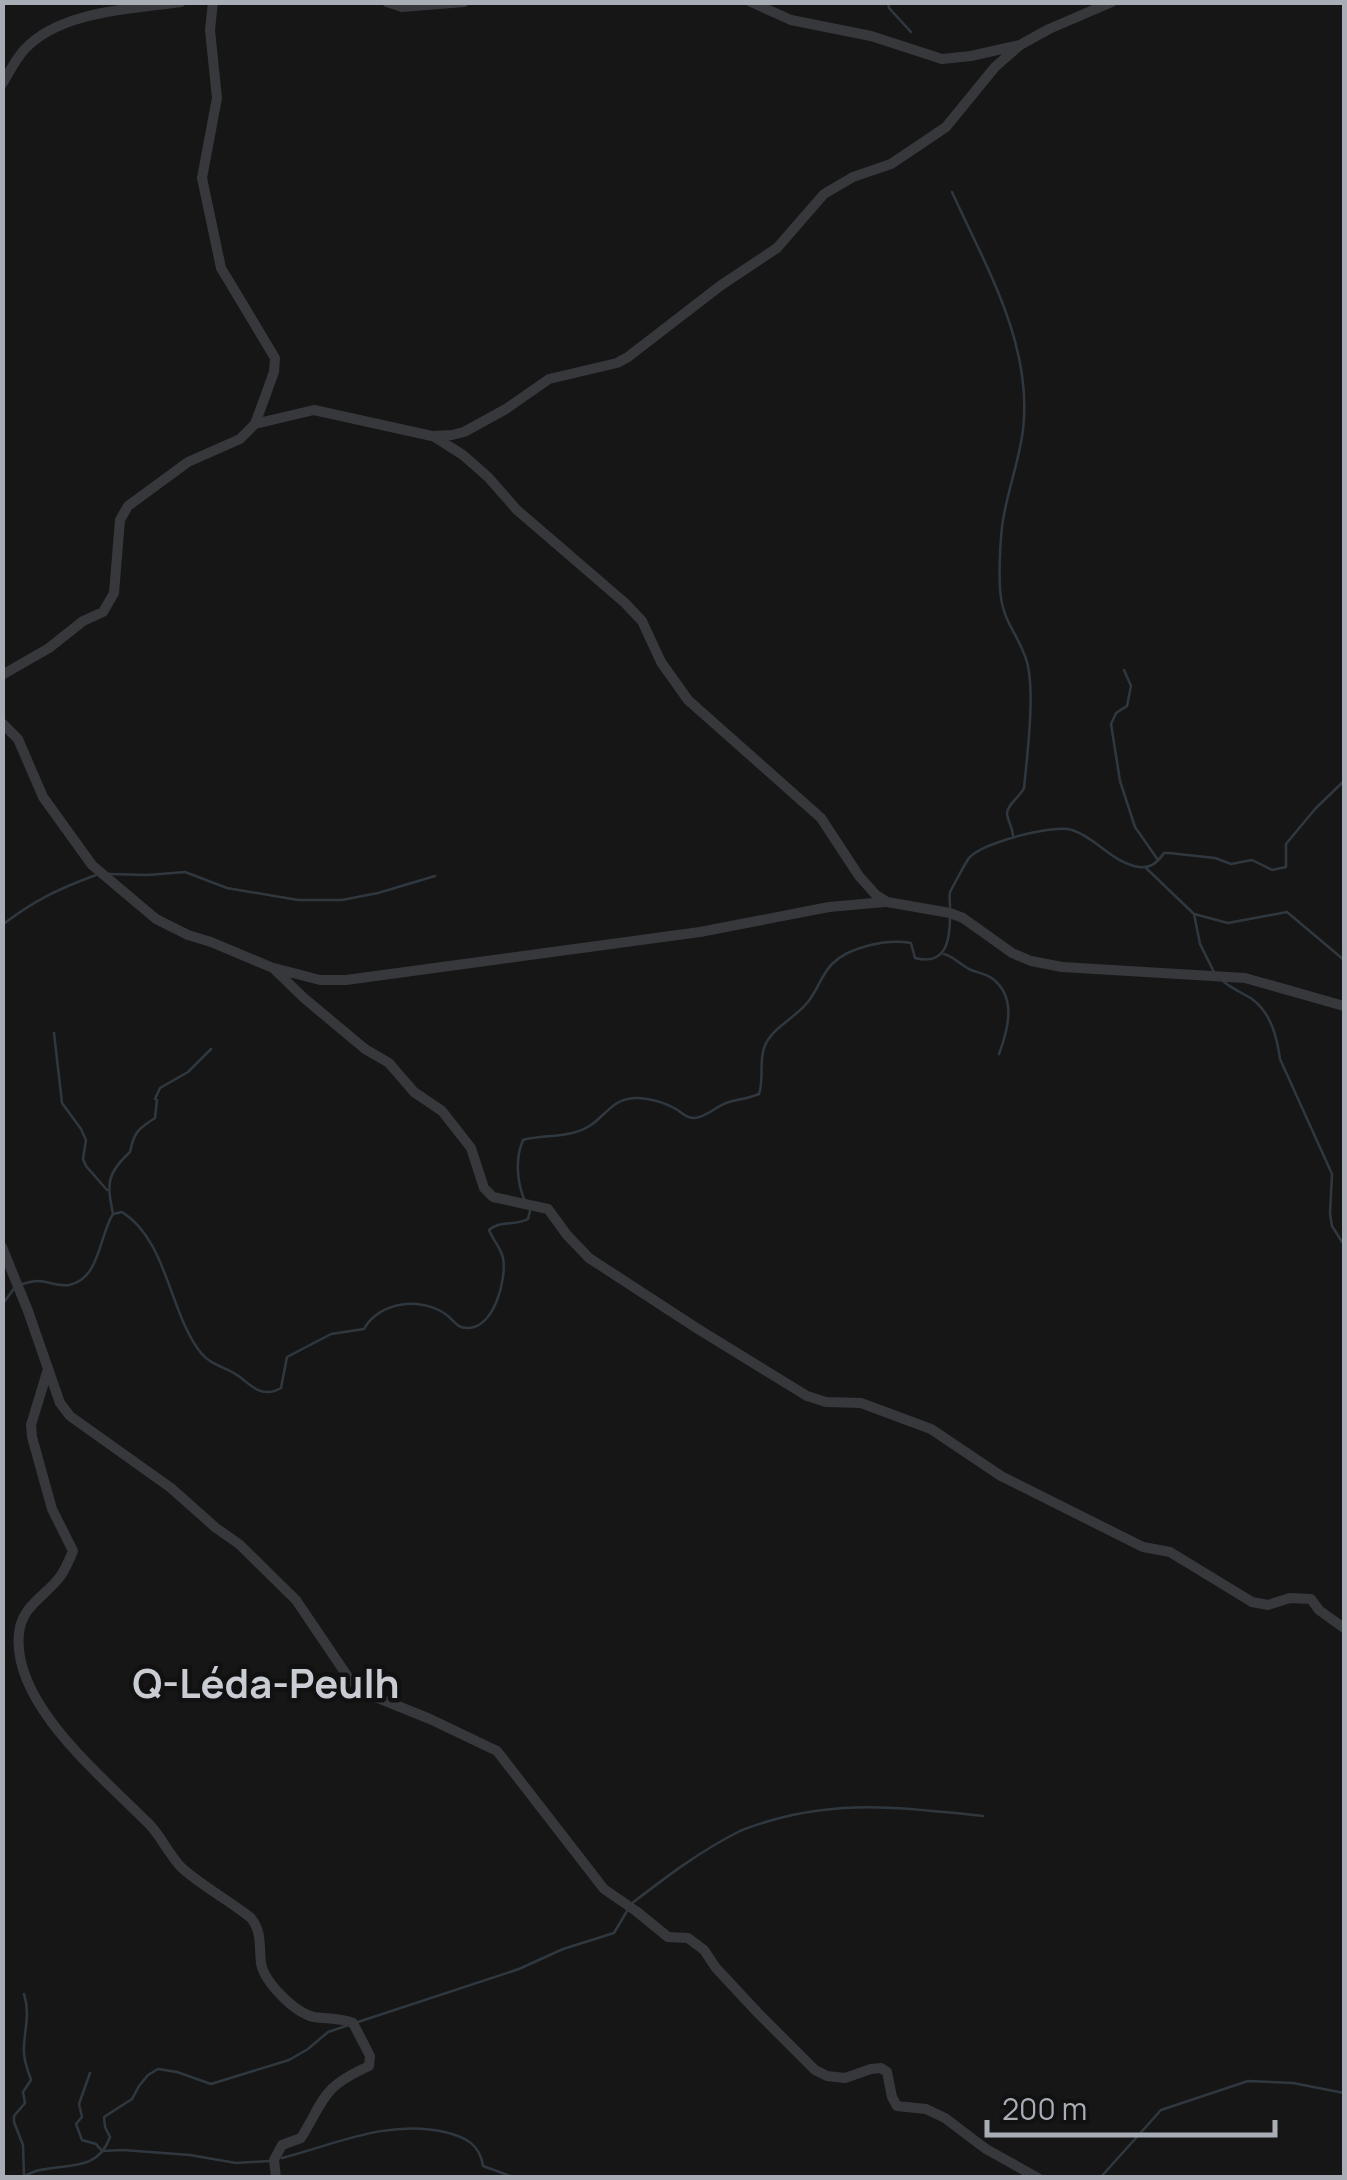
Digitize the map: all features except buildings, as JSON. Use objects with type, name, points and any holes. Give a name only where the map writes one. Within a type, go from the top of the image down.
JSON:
[{"type":"street","points":[[2,84],[22,52],[40,36],[98,13],[181,2]]},
{"type":"street","points":[[2,675],[103,612],[114,593],[120,520],[128,506],[188,462],[240,440],[255,424],[274,372],[275,358],[221,268],[202,178],[217,98],[210,30],[213,2]]},
{"type":"street","points":[[387,2],[402,7],[464,2]]},
{"type":"street","points":[[752,2],[792,20],[871,36],[942,59],[1020,46]]},
{"type":"street","points":[[255,424],[314,410],[432,436],[452,435],[506,409],[549,380],[616,363],[777,248],[824,194],[854,177],[892,164],[946,127],[995,67],[1020,46],[1112,2]]},
{"type":"street","points":[[432,436],[464,455],[517,510],[625,602],[642,621],[661,662],[688,700],[821,818],[859,876],[887,902]]},
{"type":"street","points":[[2,724],[18,739],[43,797],[92,866],[156,918],[188,935],[273,968],[320,980],[346,980],[700,932],[829,907],[887,902],[963,918],[1030,961],[1062,967],[1245,978],[1344,1006]]},
{"type":"street","points":[[273,968],[365,1050],[389,1063],[414,1092],[442,1111],[471,1148],[484,1188],[492,1196],[548,1209],[589,1258],[712,1338],[807,1396],[826,1402],[861,1402],[931,1429],[1001,1476],[1143,1547],[1170,1552],[1252,1602],[1310,1599],[1344,1628]]},
{"type":"street","points":[[2,1247],[60,1403],[70,1416],[172,1488],[240,1544],[296,1600],[348,1678],[363,1692],[497,1751],[604,1889],[668,1937],[688,1938],[704,1950],[716,1968],[815,2070],[845,2078],[880,2068],[888,2072],[897,2106],[926,2109],[945,2118],[986,2149],[1038,2178]]},
{"type":"street","points":[[48,1368],[32,1437],[52,1509],[73,1551],[60,1577],[22,1618],[18,1636],[20,1657],[32,1694],[59,1732],[154,1830],[182,1867],[251,1918],[259,1929],[267,1980],[310,2016],[353,2023],[370,2056],[369,2066],[341,2079],[323,2096],[300,2138],[282,2145],[274,2160],[276,2178]]},
{"type":"waterway","points":[[888,2],[911,32]]},
{"type":"waterway","points":[[952,192],[1004,307],[1021,368],[1024,398],[1023,430],[1004,515],[1000,566],[1004,610],[1026,659],[1030,687],[1024,788],[1007,814],[1013,836]]},
{"type":"waterway","points":[[1124,670],[1131,686],[1127,706],[1116,713],[1111,724],[1120,781],[1135,827],[1158,860]]},
{"type":"waterway","points":[[950,907],[950,892],[976,852],[1002,841],[1050,830],[1072,830],[1120,860],[1139,867],[1153,864],[1164,853],[1215,858],[1231,864],[1252,860],[1272,870],[1286,867],[1286,844],[1344,781]]},
{"type":"waterway","points":[[1146,868],[1194,914],[1228,923],[1287,912],[1344,960]]},
{"type":"waterway","points":[[109,874],[185,872],[227,888],[298,900],[342,900],[435,876]]},
{"type":"waterway","points":[[2,925],[47,896],[96,875]]},
{"type":"waterway","points":[[1194,914],[1200,944],[1214,972]]},
{"type":"waterway","points":[[524,1199],[518,1170],[523,1140],[583,1129],[628,1099],[657,1101],[694,1118],[759,1094],[767,1041],[807,1003],[832,964],[859,948],[891,942],[911,943],[915,958],[934,958],[947,942],[950,915]]},
{"type":"waterway","points":[[944,954],[991,977],[1001,987],[1008,1015],[999,1054]]},
{"type":"waterway","points":[[1223,981],[1259,1005],[1272,1026],[1280,1059],[1332,1174],[1332,1226],[1344,1245]]},
{"type":"waterway","points":[[54,1033],[62,1103],[86,1140],[86,1166],[107,1190]]},
{"type":"waterway","points":[[113,1214],[109,1187],[112,1173],[130,1152],[138,1132],[155,1118],[155,1099],[160,1088],[188,1072],[211,1049]]},
{"type":"waterway","points":[[22,1284],[38,1281],[69,1285],[79,1281],[93,1266],[113,1214],[122,1212],[149,1241],[190,1337],[201,1353],[254,1388],[269,1392],[281,1388],[287,1357],[331,1334],[364,1329],[380,1312],[391,1307],[426,1306],[467,1328],[485,1320],[497,1301],[504,1267],[502,1254],[489,1230],[528,1219],[530,1211]]},
{"type":"waterway","points":[[2,1305],[15,1287]]},
{"type":"waterway","points":[[631,1904],[725,1839],[750,1827],[796,1814],[876,1807],[983,1816]]},
{"type":"waterway","points":[[358,2022],[614,1933],[627,1911]]},
{"type":"waterway","points":[[24,1994],[24,2055],[31,2080],[23,2092],[25,2103],[14,2116],[23,2145],[24,2176]]},
{"type":"waterway","points":[[22,2178],[94,2159],[110,2137],[104,2117],[132,2099],[148,2075],[158,2069],[211,2084],[289,2060],[328,2032],[346,2026]]},
{"type":"waterway","points":[[90,2073],[79,2104],[82,2117],[76,2124],[82,2140],[96,2144],[102,2151],[190,2155],[236,2163],[269,2161]]},
{"type":"waterway","points":[[1100,2178],[1161,2110],[1248,2081],[1293,2083],[1344,2093]]},
{"type":"waterway","points":[[282,2158],[362,2135],[424,2129],[465,2139],[479,2152],[483,2166],[516,2178]]},
{"type":"district","name":"Q-Léda-Peulh","points":[[266,1684]]}]
